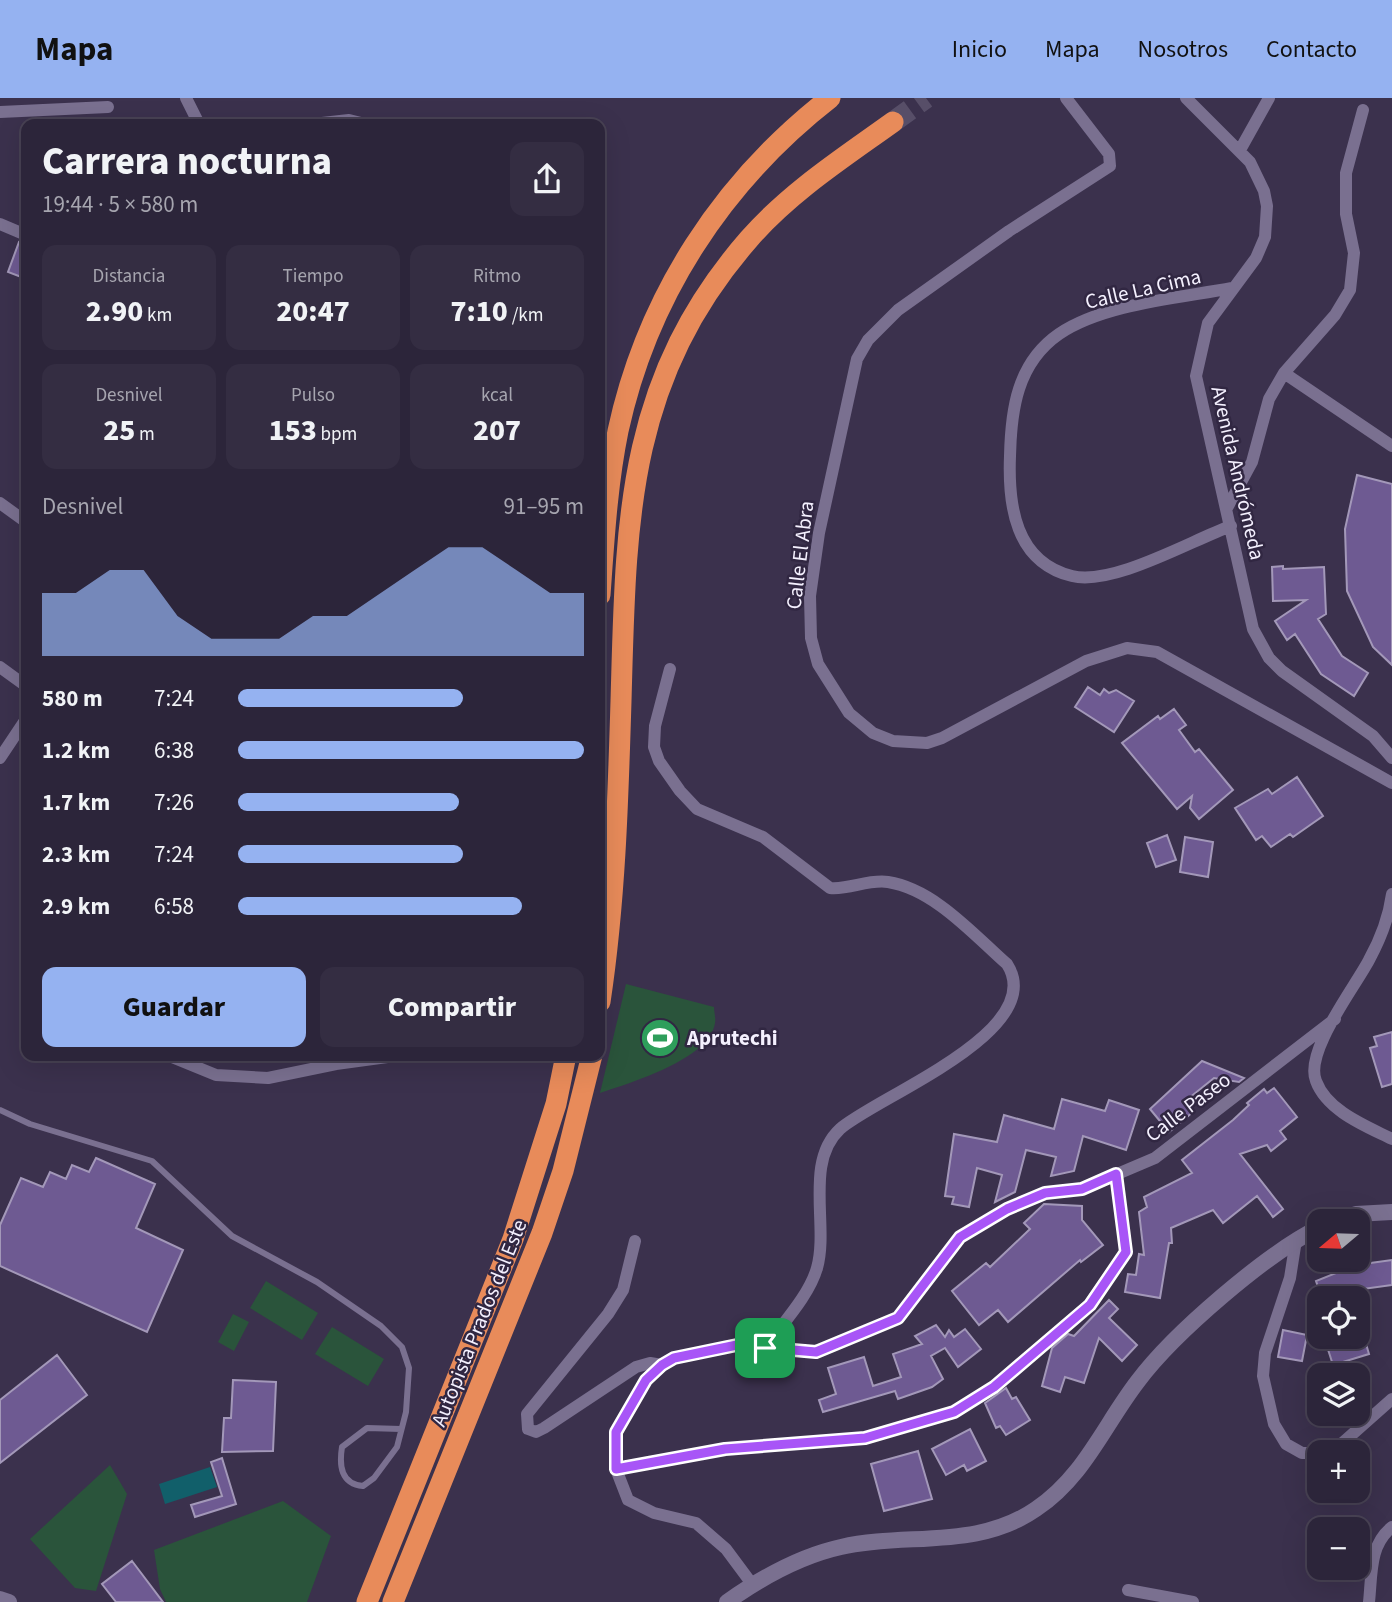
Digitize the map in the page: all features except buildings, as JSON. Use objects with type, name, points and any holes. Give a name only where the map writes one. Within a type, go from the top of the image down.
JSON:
[{"type":"highway","points":[[605,528],[618,432],[640,356],[664,298],[704,227],[727,196],[802,120],[830,98]]},
{"type":"highway","points":[[605,960],[614,884],[629,510],[658,390],[695,314],[749,239],[779,207],[893,122]]},
{"type":"highway","name":"Autopista Prados del Este","points":[[367,1602],[513,1240],[556,1104],[565,1061]]},
{"type":"highway","name":"Autopista Prados del Este","points":[[393,1602],[542,1233],[564,1171],[591,1061]]},
{"type":"street","points":[[186,98],[196,119]]},
{"type":"street","name":"Calle El Abra","points":[[1066,98],[1109,154],[1110,166],[1009,231],[898,310],[868,340],[857,359],[819,533],[810,596],[811,638],[818,664],[849,713],[873,733],[910,744],[942,738],[1086,661],[1116,650],[1142,648],[1157,652],[1202,676],[1392,783]]},
{"type":"street","name":"Avenida Andrómeda","points":[[1186,98],[1250,162],[1264,191],[1268,222],[1256,258],[1232,288],[1204,332],[1196,376],[1253,629],[1269,659],[1373,736],[1392,758]]},
{"type":"street","points":[[1240,150],[1269,98]]},
{"type":"street","points":[[0,112],[108,107]]},
{"type":"street","points":[[1227,508],[1251,462],[1269,399],[1284,373],[1335,315],[1350,290],[1354,253],[1346,214],[1346,173],[1363,110]]},
{"type":"street","points":[[0,224],[21,233]]},
{"type":"street","name":"Calle La Cima","points":[[1231,526],[1115,574],[1073,576],[1043,562],[1026,544],[1017,528],[1008,495],[1012,409],[1017,390],[1026,370],[1058,335],[1089,320],[1122,310],[1232,288]]},
{"type":"street","points":[[1284,373],[1392,446]]},
{"type":"street","points":[[0,503],[21,518]]},
{"type":"street","points":[[0,667],[21,682]]},
{"type":"street","points":[[670,669],[655,726],[654,747],[659,761],[691,804],[763,837],[830,888],[866,882],[891,883],[929,900],[980,940],[1014,975],[1012,997],[1001,1017],[947,1067],[845,1125],[828,1144],[823,1164],[816,1271],[765,1348]]},
{"type":"street","points":[[0,758],[21,726]]},
{"type":"street","points":[[1392,894],[1390,910],[1371,957],[1319,1048],[1314,1066],[1315,1081],[1344,1113],[1392,1139]]},
{"type":"street","name":"Calle Paseo","points":[[635,1241],[623,1290],[608,1314],[527,1414],[528,1429],[536,1432],[544,1428],[636,1367],[650,1363],[662,1365],[674,1358],[737,1345],[816,1352],[898,1318],[960,1237],[1007,1209],[1045,1193],[1082,1189],[1155,1158],[1335,1019]]},
{"type":"street","points":[[182,1061],[216,1075],[255,1077],[268,1077],[328,1061]]},
{"type":"street","points":[[616,1469],[725,1449],[865,1438],[954,1412],[994,1387],[1090,1305],[1126,1252],[1116,1174]]},
{"type":"street","points":[[1370,1213],[1392,1212]]},
{"type":"street","points":[[727,1602],[752,1584],[794,1563],[841,1547],[985,1533],[1037,1509],[1055,1495],[1086,1459],[1137,1381],[1154,1361],[1266,1262],[1307,1234]]},
{"type":"street","points":[[1297,1240],[1290,1278],[1265,1353],[1264,1376],[1274,1424],[1286,1444],[1302,1453],[1307,1453]]},
{"type":"street","points":[[662,1365],[646,1380],[616,1432],[616,1469],[628,1500],[654,1513],[696,1523],[726,1549],[752,1584]]},
{"type":"street","points":[[1346,1440],[1392,1399]]},
{"type":"street","points":[[1370,1602],[1375,1550],[1378,1541],[1392,1527]]},
{"type":"street","points":[[1128,1590],[1193,1602]]},
{"type":"street","points":[[0,1600],[9,1602]]},
{"type":"lane","points":[[0,1110],[30,1124],[152,1161],[232,1236],[317,1282],[381,1326],[402,1347],[409,1368],[406,1412],[397,1447],[374,1478],[363,1486],[354,1485],[343,1476],[340,1460],[342,1447],[367,1428],[401,1429]]},
{"type":"shaded area","name":"Aprutechi","points":[[626,984],[714,1007],[715,1023],[710,1036],[684,1058],[648,1076],[600,1093]]},
{"type":"shaded area","points":[[266,1281],[318,1313],[302,1340],[250,1308]]},
{"type":"shaded area","points":[[233,1314],[249,1322],[234,1351],[218,1342]]},
{"type":"shaded area","points":[[332,1327],[384,1359],[368,1386],[315,1354]]},
{"type":"shaded area","points":[[110,1465],[127,1494],[96,1591],[75,1588],[30,1539]]},
{"type":"shaded area","points":[[210,1467],[217,1487],[165,1504],[159,1484]]},
{"type":"shaded area","points":[[283,1501],[331,1536],[307,1602],[166,1602],[160,1589],[154,1550]]},
{"type":"tunnel","points":[[893,122],[926,98]]},
{"type":"place","name":"Aprutechi","points":[[660,1038]]},
{"type":"route","points":[[1116,1174],[1125,1224],[1126,1252],[1090,1305],[994,1387],[954,1412],[865,1438],[725,1449],[616,1469],[616,1432],[646,1380],[662,1365],[674,1358],[737,1345],[765,1348],[816,1352],[898,1318],[960,1237],[1007,1209],[1045,1193],[1082,1189],[1116,1174]]}]
